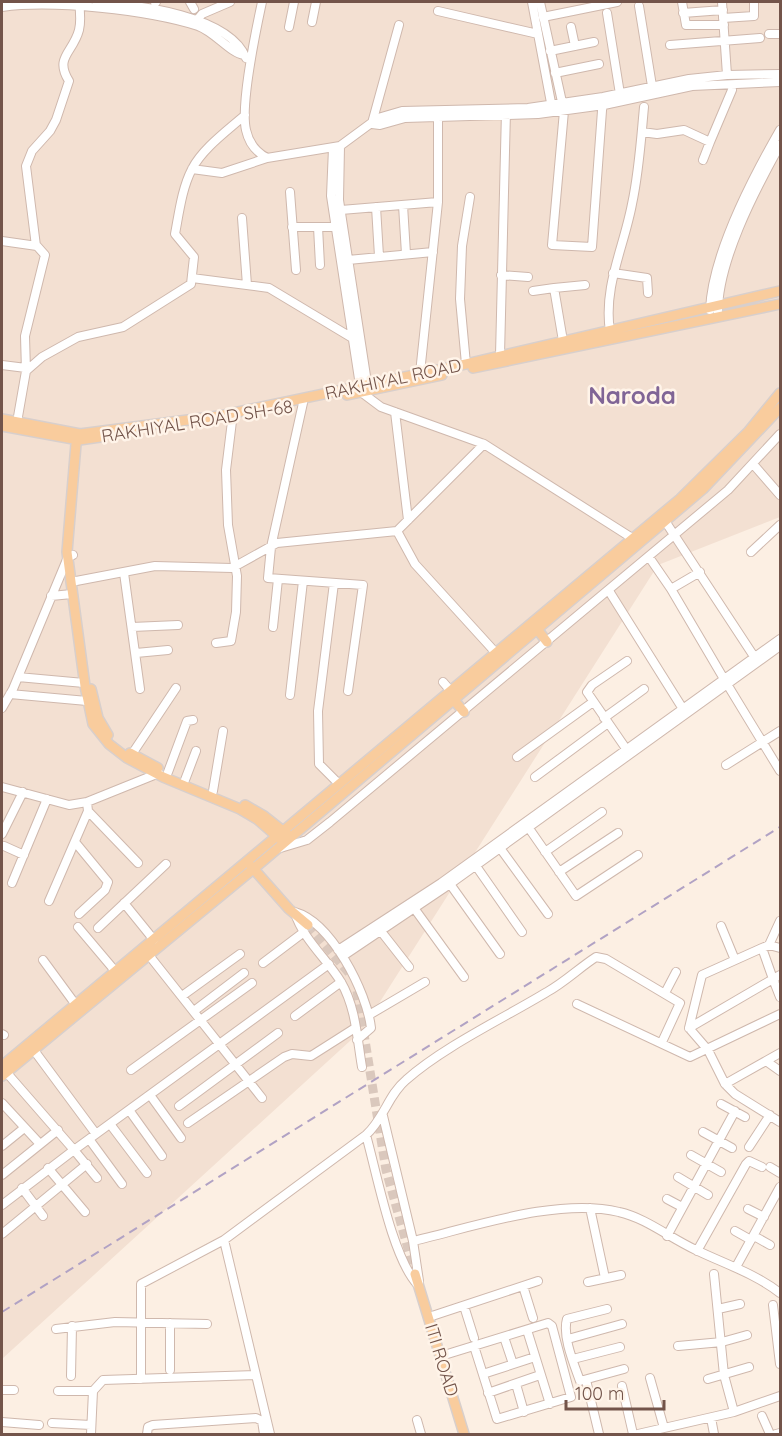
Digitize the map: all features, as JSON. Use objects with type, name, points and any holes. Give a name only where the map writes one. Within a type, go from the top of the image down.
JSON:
[{"type":"main road","name":"RAKHIYAL ROAD","points":[[233,415],[364,390],[420,373],[563,341],[714,312],[780,291]]},
{"type":"main road","name":"RAKHIYAL ROAD SH-68","points":[[2,426],[16,425],[80,437],[233,415],[364,390],[714,312],[780,304]]},
{"type":"main road","points":[[3,1071],[76,1005],[154,940],[253,863],[276,850],[284,837],[338,783],[704,476],[748,432],[780,393]]},
{"type":"main road","points":[[3,1071],[148,954],[449,690],[537,629],[665,521],[726,467],[780,408]]},
{"type":"main road","points":[[2,419],[16,425]]},
{"type":"main road","points":[[80,437],[82,445],[70,556],[88,677],[98,718],[109,736],[132,754],[162,772],[257,819],[284,837]]},
{"type":"main road","points":[[74,582],[72,594],[87,701],[93,724],[109,744],[127,758],[213,791],[257,812],[284,837]]},
{"type":"main road","points":[[537,629],[547,642]]},
{"type":"main road","points":[[449,690],[464,712]]},
{"type":"main road","points":[[253,863],[293,906],[306,928]]},
{"type":"main road","name":"ITI ROAD","points":[[415,1274],[464,1434]]},
{"type":"street","points":[[97,2],[197,20],[227,35],[244,50],[244,55],[251,67]]},
{"type":"street","points":[[155,2],[157,11]]},
{"type":"street","points":[[197,20],[202,14],[230,2]]},
{"type":"street","points":[[262,2],[245,115],[249,139],[258,153],[267,158]]},
{"type":"street","points":[[289,27],[294,2]]},
{"type":"street","points":[[312,22],[316,2]]},
{"type":"street","points":[[532,2],[552,109]]},
{"type":"street","points":[[540,2],[563,107],[550,243],[592,246],[604,101]]},
{"type":"street","points":[[543,17],[617,2]]},
{"type":"street","points":[[682,2],[685,24],[688,27],[723,14]]},
{"type":"street","points":[[683,13],[754,16],[754,2]]},
{"type":"street","points":[[2,7],[80,4],[159,17],[199,27],[223,40],[238,54],[244,55]]},
{"type":"street","points":[[36,246],[26,166],[32,151],[50,131],[68,91],[69,81],[62,70],[62,62],[79,29],[80,4]]},
{"type":"street","points":[[639,6],[652,87]]},
{"type":"street","points":[[438,11],[538,34]]},
{"type":"street","points":[[607,13],[620,93]]},
{"type":"street","points":[[723,14],[727,75]]},
{"type":"street","points":[[372,124],[399,25]]},
{"type":"street","points":[[571,27],[575,46]]},
{"type":"street","points":[[769,34],[780,34]]},
{"type":"street","points":[[670,45],[760,38]]},
{"type":"street","points":[[550,51],[594,42]]},
{"type":"street","points":[[555,73],[599,64]]},
{"type":"street","points":[[372,124],[438,116],[552,109],[604,101],[727,75],[780,74]]},
{"type":"street","points":[[604,101],[620,93],[652,87],[780,82]]},
{"type":"street","points":[[704,159],[732,90]]},
{"type":"street","points":[[610,331],[609,301],[613,273],[633,203],[644,107]]},
{"type":"street","points":[[192,169],[222,173],[267,158],[336,147],[378,118],[402,111],[507,113]]},
{"type":"street","points":[[500,355],[507,113]]},
{"type":"street","points":[[26,370],[42,357],[78,337],[123,327],[191,284],[194,257],[175,234],[192,169],[214,143],[245,115]]},
{"type":"street","points":[[420,373],[438,202],[438,116]]},
{"type":"street","points":[[642,132],[657,134],[684,130],[710,142]]},
{"type":"street","points":[[714,312],[717,274],[742,202],[780,130]]},
{"type":"street","points":[[714,312],[723,277],[750,203],[780,145]]},
{"type":"street","points":[[336,147],[341,210],[340,226]]},
{"type":"street","points":[[336,147],[332,196],[346,261],[364,390],[381,407],[484,444],[632,538]]},
{"type":"street","points":[[290,192],[296,270]]},
{"type":"street","points":[[466,364],[459,299],[462,246],[470,197]]},
{"type":"street","points":[[341,210],[438,202]]},
{"type":"street","points":[[404,205],[406,254]]},
{"type":"street","points":[[376,207],[380,256]]},
{"type":"street","points":[[242,218],[247,285]]},
{"type":"street","points":[[292,227],[340,226]]},
{"type":"street","points":[[318,227],[320,265]]},
{"type":"street","points":[[2,241],[36,246],[45,255],[26,336],[26,370],[16,425]]},
{"type":"street","points":[[346,261],[433,252]]},
{"type":"street","points":[[613,273],[647,278],[648,293]]},
{"type":"street","points":[[501,275],[528,277]]},
{"type":"street","points":[[192,278],[269,288],[357,341]]},
{"type":"street","points":[[533,291],[585,285]]},
{"type":"street","points":[[554,288],[563,341]]},
{"type":"street","points":[[2,365],[26,370]]},
{"type":"street","points":[[303,403],[271,547],[268,578],[363,585],[348,691]]},
{"type":"street","points":[[395,412],[408,520]]},
{"type":"street","points":[[216,643],[229,643],[232,639],[236,603],[235,567],[228,525],[226,470],[233,415]]},
{"type":"street","points":[[276,850],[307,840],[464,712],[728,490],[780,434]]},
{"type":"street","points":[[74,582],[155,566],[235,567],[277,543],[397,531],[484,444]]},
{"type":"street","points":[[753,464],[780,495]]},
{"type":"street","points":[[665,521],[756,659]]},
{"type":"street","points":[[751,552],[780,525]]},
{"type":"street","points":[[397,531],[415,564],[496,652]]},
{"type":"street","points":[[2,708],[18,677],[70,556]]},
{"type":"street","points":[[649,557],[780,771]]},
{"type":"street","points":[[670,589],[700,572]]},
{"type":"street","points":[[124,573],[140,689]]},
{"type":"street","points":[[273,627],[279,579]]},
{"type":"street","points":[[290,694],[303,581]]},
{"type":"street","points":[[334,583],[318,711],[319,765],[338,783]]},
{"type":"street","points":[[609,591],[682,709]]},
{"type":"street","points":[[51,596],[72,594]]},
{"type":"street","points":[[132,627],[178,625]]},
{"type":"street","points":[[340,953],[527,825],[756,659],[780,639]]},
{"type":"street","points":[[756,659],[780,646]]},
{"type":"street","points":[[136,653],[168,650]]},
{"type":"street","points":[[627,661],[592,685],[587,692],[628,752]]},
{"type":"street","points":[[18,677],[84,683]]},
{"type":"street","points":[[628,752],[682,709],[726,681]]},
{"type":"street","points":[[132,754],[176,688]]},
{"type":"street","points":[[534,777],[644,689]]},
{"type":"street","points":[[10,694],[87,701]]},
{"type":"street","points":[[517,756],[593,702]]},
{"type":"street","points":[[2,787],[47,800],[88,807],[162,772],[187,721],[193,720]]},
{"type":"street","points":[[213,791],[223,731]]},
{"type":"street","points":[[726,765],[780,731]]},
{"type":"street","points":[[186,780],[196,752]]},
{"type":"street","points":[[2,834],[23,792]]},
{"type":"street","points":[[12,883],[47,800]]},
{"type":"street","points":[[49,901],[88,807]]},
{"type":"street","points":[[88,807],[138,863]]},
{"type":"street","points":[[545,852],[602,812]]},
{"type":"street","points":[[340,953],[450,884],[500,848],[527,825]]},
{"type":"street","points":[[527,825],[576,896],[638,855]]},
{"type":"street","points":[[559,872],[618,833]]},
{"type":"street","points":[[75,842],[108,882],[105,890],[79,914]]},
{"type":"street","points":[[4,846],[24,855]]},
{"type":"street","points":[[500,848],[548,914]]},
{"type":"street","points":[[98,928],[166,864]]},
{"type":"street","points":[[476,866],[522,932]]},
{"type":"street","points":[[450,884],[500,954]]},
{"type":"street","points":[[124,903],[154,940]]},
{"type":"street","points":[[414,908],[464,977]]},
{"type":"street","points":[[295,912],[304,915],[340,953],[361,989],[369,1015],[370,1031],[357,1040]]},
{"type":"street","points":[[780,921],[766,947],[777,977],[780,997]]},
{"type":"street","points":[[721,926],[735,960]]},
{"type":"street","points":[[78,927],[116,972]]},
{"type":"street","points":[[263,963],[306,928],[341,982],[351,1003],[362,1067]]},
{"type":"street","points":[[380,930],[409,967]]},
{"type":"street","points":[[688,1028],[702,975],[766,947],[780,948]]},
{"type":"street","points":[[148,954],[262,1098]]},
{"type":"street","points":[[182,996],[240,954]]},
{"type":"street","points":[[141,1379],[141,1284],[224,1240],[366,1135],[383,1116],[394,1093],[406,1079],[452,1048],[554,988],[596,957],[606,959],[680,1005],[662,1042]]},
{"type":"street","points":[[43,960],[76,1005]]},
{"type":"street","points":[[2,1205],[48,1168],[329,964]]},
{"type":"street","points":[[664,993],[676,972]]},
{"type":"street","points":[[194,1011],[244,973]]},
{"type":"street","points":[[688,1028],[777,977]]},
{"type":"street","points":[[295,1016],[341,982]]},
{"type":"street","points":[[369,1015],[425,982]]},
{"type":"street","points":[[131,1070],[252,983]]},
{"type":"street","points":[[577,1004],[662,1042],[687,1056],[696,1056],[780,1014]]},
{"type":"street","points":[[188,1123],[284,1057],[292,1054],[311,1056],[355,1028]]},
{"type":"street","points":[[688,1028],[708,1050],[725,1084],[735,1094],[780,1122]]},
{"type":"street","points":[[179,1106],[278,1033]]},
{"type":"street","points":[[33,1049],[122,1184]]},
{"type":"street","points":[[725,1084],[780,1053]]},
{"type":"street","points":[[766,1061],[780,1071]]},
{"type":"street","points":[[3,1071],[58,1130],[97,1178]]},
{"type":"street","points":[[150,1095],[181,1138]]},
{"type":"street","points":[[2,1103],[5,1113],[40,1144]]},
{"type":"street","points":[[721,1104],[745,1117]]},
{"type":"street","points":[[129,1110],[162,1156]]},
{"type":"street","points":[[666,1236],[735,1112]]},
{"type":"street","points":[[749,1147],[770,1115]]},
{"type":"street","points":[[366,1135],[398,1248],[409,1275],[418,1285],[420,1279],[413,1241],[383,1116]]},
{"type":"street","points":[[110,1124],[147,1173]]},
{"type":"street","points":[[2,1146],[23,1128]]},
{"type":"street","points":[[2,1175],[58,1130]]},
{"type":"street","points":[[703,1132],[732,1148]]},
{"type":"street","points":[[691,1155],[722,1172]]},
{"type":"street","points":[[697,1251],[746,1164],[751,1162],[780,1173]]},
{"type":"street","points":[[2,1233],[87,1164]]},
{"type":"street","points":[[48,1168],[85,1212]]},
{"type":"street","points":[[678,1177],[708,1195]]},
{"type":"street","points":[[736,1267],[764,1217],[777,1200],[780,1187]]},
{"type":"street","points":[[22,1188],[43,1216]]},
{"type":"street","points":[[667,1199],[682,1208]]},
{"type":"street","points":[[413,1241],[548,1210],[590,1208],[620,1212],[640,1219],[666,1236],[697,1251],[760,1278],[780,1293]]},
{"type":"street","points":[[590,1208],[605,1278]]},
{"type":"street","points":[[748,1209],[764,1217]]},
{"type":"street","points":[[735,1231],[770,1245]]},
{"type":"street","points":[[224,1240],[270,1434]]},
{"type":"street","points":[[714,1274],[724,1375],[734,1412]]},
{"type":"street","points":[[588,1282],[621,1275]]},
{"type":"street","points":[[429,1317],[538,1281]]},
{"type":"street","points":[[523,1286],[533,1318]]},
{"type":"street","points":[[718,1309],[740,1304]]},
{"type":"street","points":[[772,1305],[780,1364]]},
{"type":"street","points":[[441,1356],[474,1342],[504,1337],[548,1323],[552,1326],[571,1394],[569,1398],[497,1419],[488,1393],[483,1374],[474,1342],[464,1306]]},
{"type":"street","points":[[607,1308],[567,1319],[568,1339],[573,1359],[580,1381],[624,1369]]},
{"type":"street","points":[[56,1329],[72,1326],[141,1323],[207,1324]]},
{"type":"street","points":[[170,1323],[170,1370]]},
{"type":"street","points":[[568,1339],[622,1323]]},
{"type":"street","points":[[71,1376],[72,1326]]},
{"type":"street","points":[[527,1330],[550,1404]]},
{"type":"street","points":[[678,1346],[722,1342],[747,1335]]},
{"type":"street","points":[[504,1337],[513,1364]]},
{"type":"street","points":[[573,1359],[620,1347]]},
{"type":"street","points":[[483,1374],[535,1357]]},
{"type":"street","points":[[708,1379],[749,1367]]},
{"type":"street","points":[[90,1434],[93,1391],[99,1382],[108,1379],[256,1375]]},
{"type":"street","points":[[488,1393],[540,1375]]},
{"type":"street","points":[[650,1378],[664,1428]]},
{"type":"street","points":[[585,1380],[599,1434]]},
{"type":"street","points":[[516,1384],[524,1412]]},
{"type":"street","points":[[622,1386],[633,1434]]},
{"type":"street","points":[[2,1390],[14,1390]]},
{"type":"street","points":[[58,1391],[93,1391]]},
{"type":"street","points":[[638,1434],[734,1412],[780,1396]]},
{"type":"street","points":[[762,1416],[770,1434]]},
{"type":"street","points":[[147,1434],[148,1427],[153,1425],[256,1418],[262,1421],[264,1434]]},
{"type":"street","points":[[711,1418],[714,1434]]},
{"type":"street","points":[[417,1420],[421,1434]]},
{"type":"street","points":[[2,1422],[39,1425]]},
{"type":"street","points":[[52,1423],[91,1425]]},
{"type":"street","points":[[776,1434],[780,1433]]},
{"type":"shaded area","points":[[2,2],[780,2],[780,517],[658,565],[362,1030],[2,1359]]},
{"type":"tunnel","points":[[308,925],[349,973]]},
{"type":"tunnel","points":[[357,991],[386,1170],[415,1274]]},
{"type":"railway","points":[[2,1312],[780,827]]},
{"type":"district","name":"Naroda","points":[[632,395]]}]
